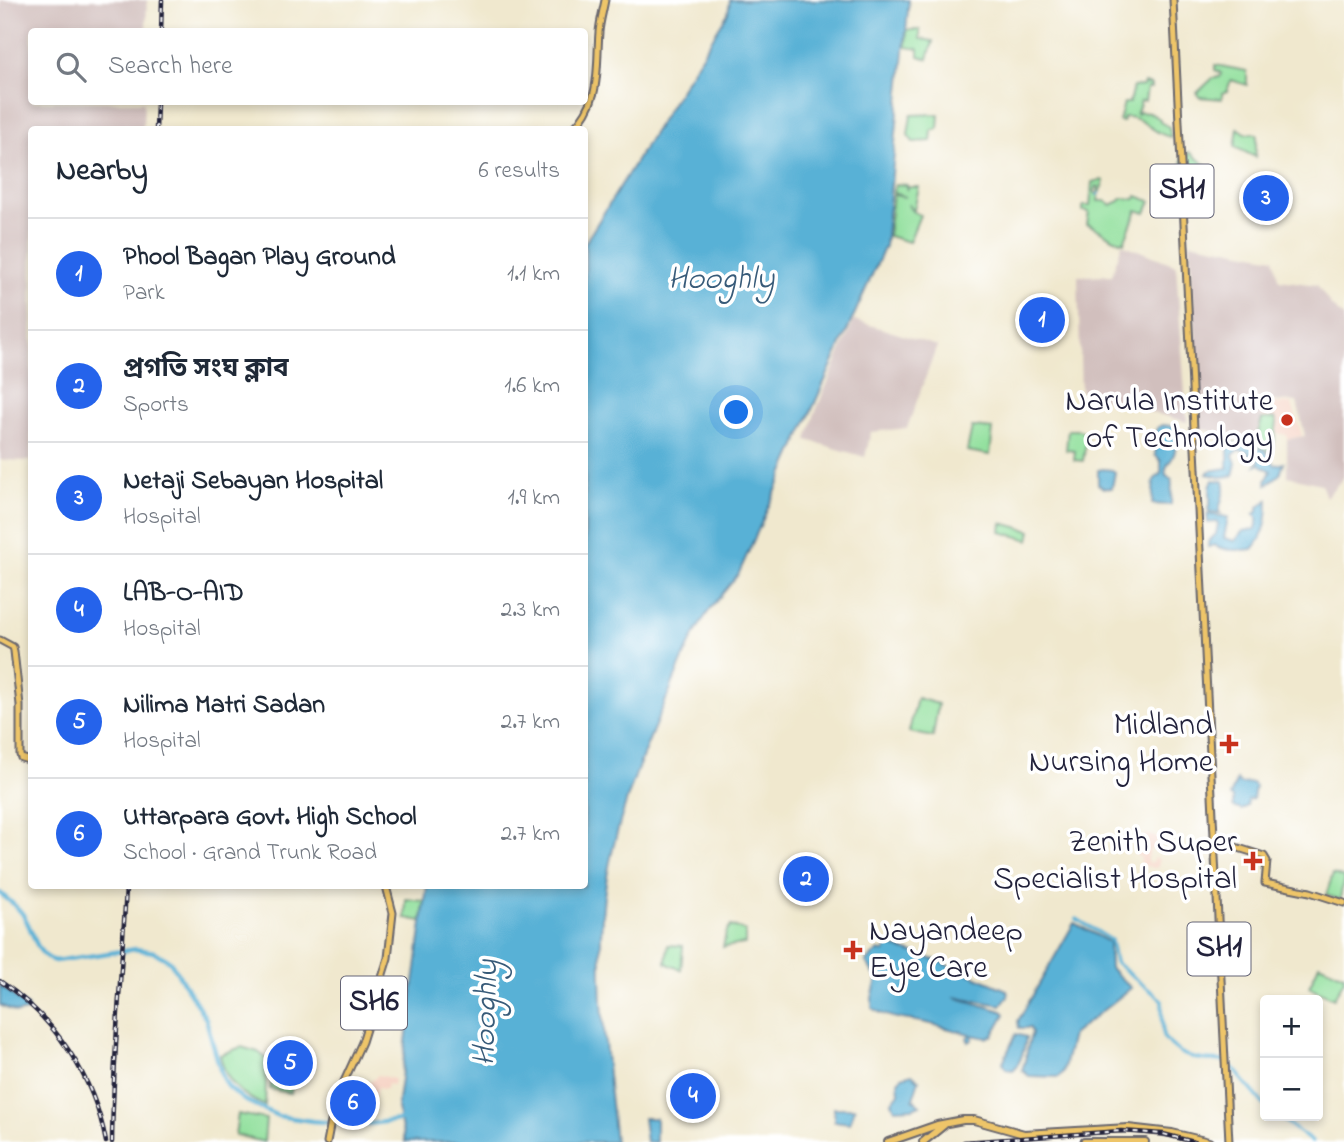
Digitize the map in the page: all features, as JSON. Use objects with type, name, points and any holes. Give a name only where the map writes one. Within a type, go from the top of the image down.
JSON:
[{"type":"highway","points":[[888,1142],[921,1129],[974,1120],[1029,1135],[1112,1129],[1150,1130],[1209,1142]]},
{"type":"highway","points":[[923,1142],[936,1130],[952,1122]]},
{"type":"highway","points":[[1084,1142],[1145,1142]]},
{"type":"main road","points":[[575,126],[585,115],[594,97],[599,32],[605,0]]},
{"type":"main road","name":"SH1","points":[[1171,0],[1227,1142]]},
{"type":"main road","points":[[0,640],[13,647],[14,651],[20,705],[20,755],[28,760]]},
{"type":"main road","points":[[1212,840],[1264,856],[1267,861],[1265,883],[1310,892],[1344,903]]},
{"type":"main road","name":"SH6","points":[[328,1139],[337,1096],[362,1042],[387,963],[393,917],[387,889]]},
{"type":"shaded area","points":[[0,0],[147,0],[146,28],[28,28],[28,105],[144,105],[143,126],[28,126],[28,461],[0,460]]},
{"type":"shaded area","points":[[1190,242],[1274,258],[1279,280],[1317,285],[1332,307],[1344,317],[1344,477],[1326,497],[1321,484],[1287,476],[1287,439],[1305,436],[1297,402],[1267,401],[1253,443],[1201,428]]},
{"type":"shaded area","points":[[1122,244],[1176,265],[1187,422],[1081,393],[1078,276],[1112,275]]},
{"type":"shaded area","points":[[854,320],[937,346],[907,428],[871,432],[865,457],[807,440],[815,413]]},
{"type":"shaded area","name":"Narula Institute of Technology","points":[[1265,403],[1292,404],[1302,436],[1287,439],[1287,435],[1277,433],[1278,422],[1275,417],[1262,418],[1260,414]]},
{"type":"shaded area","points":[[1146,834],[1158,838],[1155,849],[1150,849],[1147,862],[1152,864],[1154,858],[1159,859],[1158,867],[1140,865],[1141,857],[1136,856],[1139,844]]},
{"type":"shaded area","points":[[378,1075],[394,1079],[393,1085],[387,1084],[386,1089],[377,1088],[374,1097],[362,1095],[359,1113],[343,1109],[348,1091],[372,1081]]},
{"type":"green space","points":[[907,30],[920,30],[920,39],[933,41],[928,59],[919,56],[919,49],[906,47]]},
{"type":"green space","points":[[1215,65],[1247,71],[1247,85],[1231,80],[1227,91],[1222,93],[1222,99],[1199,97],[1197,93],[1213,78],[1220,77],[1221,73],[1215,70]]},
{"type":"green space","points":[[1144,83],[1151,85],[1151,88],[1147,88],[1145,101],[1141,101],[1136,115],[1139,112],[1150,113],[1160,119],[1160,122],[1169,127],[1171,137],[1131,117],[1124,117],[1123,122],[1119,121],[1124,103],[1129,103],[1133,87],[1143,86]]},
{"type":"green space","points":[[939,114],[938,129],[932,130],[931,141],[913,142],[908,135],[911,115]]},
{"type":"green space","points":[[1238,128],[1247,134],[1257,135],[1255,157],[1235,147]]},
{"type":"green space","points":[[1189,152],[1206,165],[1199,188],[1214,194],[1213,197],[1184,189],[1182,157],[1187,157]]},
{"type":"green space","points":[[1104,181],[1100,193],[1097,186],[1094,192],[1099,196],[1098,201],[1111,205],[1122,198],[1136,199],[1137,196],[1151,201],[1146,213],[1137,210],[1124,242],[1087,224],[1089,212],[1083,211],[1083,206],[1090,206],[1092,182]]},
{"type":"green space","points":[[895,184],[907,185],[907,189],[919,187],[914,210],[908,204],[912,211],[920,215],[909,242],[888,236],[893,195],[906,197],[893,193]]},
{"type":"green space","points":[[1036,300],[1058,308],[1046,342],[1026,332]]},
{"type":"green space","points":[[1275,418],[1277,422],[1273,450],[1268,451],[1255,443],[1262,419]]},
{"type":"green space","points":[[972,427],[993,429],[990,455],[967,451]]},
{"type":"green space","points":[[1068,430],[1080,430],[1087,436],[1083,461],[1074,460],[1075,451],[1066,450]]},
{"type":"green space","points":[[1002,523],[1031,531],[1029,540],[1001,532]]},
{"type":"green space","points":[[917,698],[938,704],[933,737],[909,732]]},
{"type":"green space","points":[[1333,874],[1344,878],[1340,900],[1326,895]]},
{"type":"green space","points":[[406,899],[424,901],[422,921],[405,918]]},
{"type":"green space","points":[[731,926],[745,931],[745,944],[723,947],[726,933]]},
{"type":"green space","points":[[668,945],[683,946],[681,970],[666,963]]},
{"type":"green space","points":[[1319,964],[1344,975],[1334,998],[1309,987]]},
{"type":"green space","points":[[241,1047],[258,1052],[267,1059],[265,1106],[235,1086],[222,1064],[220,1055]]},
{"type":"green space","points":[[274,1065],[295,1068],[291,1093],[270,1089]]},
{"type":"green space","points":[[349,1092],[362,1096],[359,1112],[344,1109]]},
{"type":"green space","points":[[238,1114],[266,1119],[264,1142],[235,1135]]},
{"type":"water","name":"Hooghly","points":[[730,0],[909,0],[885,246],[739,573],[706,615],[686,651],[642,757],[621,818],[606,882],[601,945],[605,1045],[615,1142],[405,1142],[397,1108],[427,889],[588,889],[588,238],[728,13]]},
{"type":"water","points":[[1162,425],[1176,429],[1175,452],[1166,472],[1166,476],[1172,479],[1169,505],[1152,504],[1154,480],[1161,473],[1161,461],[1155,455],[1157,428]]},
{"type":"water","points":[[1230,442],[1265,450],[1275,465],[1284,463],[1280,474],[1267,485],[1271,471],[1256,465],[1259,461],[1257,456],[1249,456],[1249,452],[1239,450],[1233,455],[1236,463],[1233,476],[1207,474],[1209,471],[1228,468]]},
{"type":"water","points":[[1098,470],[1115,472],[1112,488],[1103,488],[1098,484]]},
{"type":"water","points":[[1213,480],[1224,481],[1219,510],[1221,513],[1209,512],[1208,508]]},
{"type":"water","points":[[1268,500],[1265,526],[1253,549],[1229,550],[1214,545],[1208,547],[1208,542],[1216,534],[1218,524],[1208,523],[1207,514],[1228,517],[1224,538],[1235,541],[1243,531],[1256,529],[1258,518],[1254,514],[1258,512],[1258,507]]},
{"type":"water","points":[[1237,780],[1240,784],[1252,783],[1255,786],[1253,799],[1248,800],[1247,806],[1242,810],[1233,807],[1233,798],[1230,796]]},
{"type":"water","points":[[1074,923],[1109,942],[1110,968],[1131,988],[1072,1035],[1063,1072],[1059,1077],[1029,1076],[1022,1070],[1032,1033],[1030,1028],[1019,1028],[1018,1021]]},
{"type":"water","points":[[888,945],[944,963],[957,971],[1007,990],[1008,997],[1001,1005],[954,997],[1002,1011],[1005,1014],[993,1035],[987,1038],[972,1035],[973,1039],[969,1042],[967,1038],[970,1034],[891,1017],[872,1008],[877,979],[866,962],[879,950],[884,952]]},
{"type":"water","points":[[0,985],[28,1008],[27,1011],[17,1013],[0,1005]]},
{"type":"water","points":[[1016,1034],[1026,1037],[1024,1050],[1016,1067],[1013,1070],[1006,1069],[1003,1062]]},
{"type":"water","points":[[912,1074],[919,1080],[913,1099],[920,1105],[895,1109],[892,1102],[899,1093],[898,1081]]},
{"type":"water","points":[[834,1108],[855,1108],[850,1123],[834,1121]]},
{"type":"water","points":[[643,1118],[656,1118],[656,1142],[646,1142]]},
{"type":"waterway","points":[[0,893],[21,912],[38,948],[55,961],[136,949],[154,952],[170,961],[206,1019],[221,1073],[228,1087],[244,1100],[278,1116],[312,1121],[360,1125],[400,1120]]},
{"type":"waterway","points":[[1077,919],[1111,940],[1115,962],[1162,1000],[1163,1037],[1171,1045],[1192,1058],[1227,1061],[1260,1100]]},
{"type":"waterway","points":[[1285,1121],[1312,1142]]},
{"type":"railway","points":[[161,28],[162,0]]},
{"type":"railway","points":[[156,126],[157,105]]},
{"type":"railway","points":[[112,1142],[126,889]]},
{"type":"railway","points":[[0,981],[38,1013],[69,1051],[92,1095],[106,1142]]},
{"type":"railway","points":[[964,1142],[1121,1131],[1163,1134],[1194,1142]]},
{"type":"place","name":"Netaji Sebayan Hospital","points":[[1266,198]]},
{"type":"place","name":"Phool Bagan Play Ground","points":[[1042,320]]},
{"type":"place","name":"Narula Institute of Technology","points":[[1287,420]]},
{"type":"place","name":"Midland Nursing Home","points":[[1229,744]]},
{"type":"place","name":"Zenith Super Specialist Hospital","points":[[1253,861]]},
{"type":"place","name":"প্রগতি সংঘ ক্লাব","points":[[806,879]]},
{"type":"place","name":"Nayandeep Eye Care","points":[[853,950]]},
{"type":"place","name":"Nilima Matri Sadan","points":[[290,1063]]},
{"type":"place","name":"LAB-O-AID","points":[[693,1096]]},
{"type":"place","name":"Uttarpara Govt. High School","points":[[353,1103]]}]
